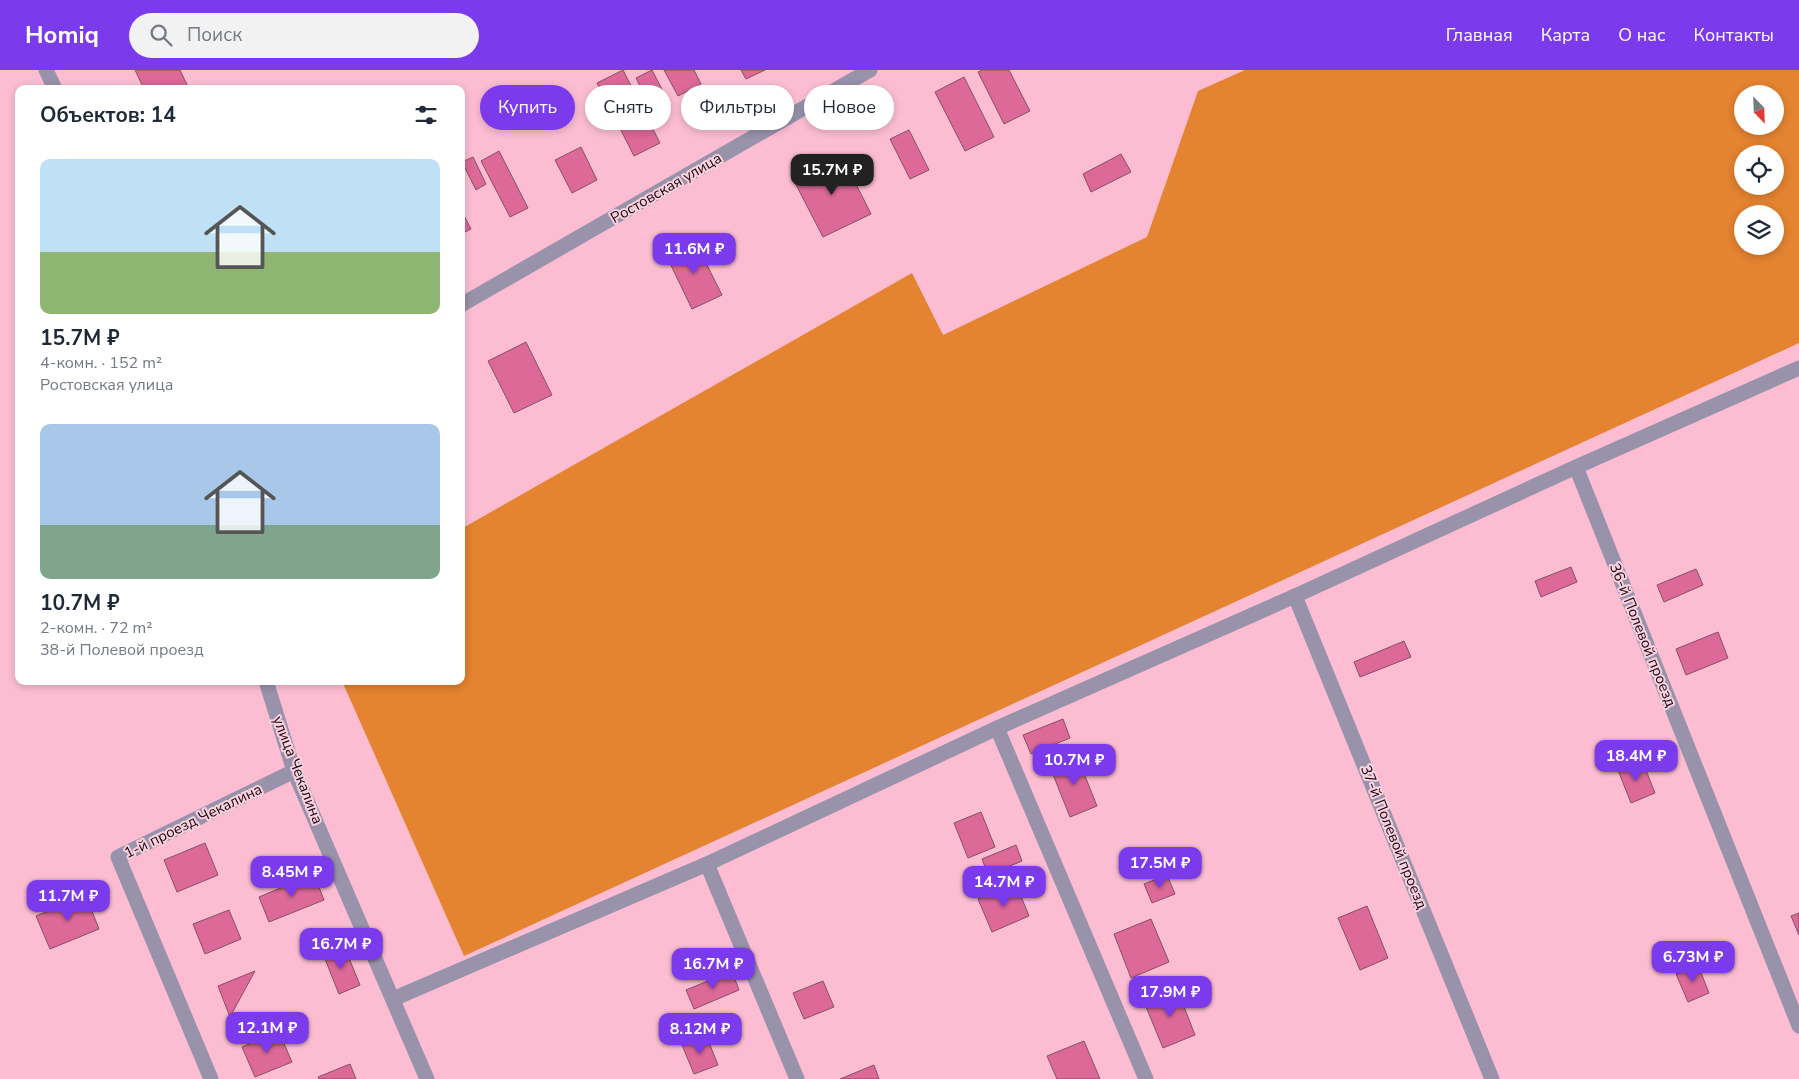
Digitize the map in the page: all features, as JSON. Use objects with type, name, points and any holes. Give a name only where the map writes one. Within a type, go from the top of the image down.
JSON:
[{"type":"street","points":[[46,70],[53,85]]},
{"type":"street","name":"Ростовская улица","points":[[465,303],[870,70]]},
{"type":"street","points":[[393,998],[706,864],[997,728],[1295,596],[1576,467],[1799,368]]},
{"type":"street","name":"36-й Полевой проезд","points":[[1576,467],[1799,1026]]},
{"type":"street","name":"37-й Полевой проезд","points":[[1295,596],[1492,1079]]},
{"type":"street","name":"улица Чекалина","points":[[267,685],[294,771],[427,1079]]},
{"type":"street","points":[[997,728],[1146,1079]]},
{"type":"street","name":"1-й проезд Чекалина","points":[[212,1079],[118,857],[294,771]]},
{"type":"street","points":[[706,864],[797,1079]]},
{"type":"shaded area","points":[[1245,70],[1799,70],[1799,343],[464,956],[344,685],[465,685],[465,527],[912,273],[943,335],[1147,237],[1198,91]]},
{"type":"building","points":[[135,70],[180,70],[187,85],[142,85]]},
{"type":"building","points":[[623,70],[631,85],[598,85],[597,83]]},
{"type":"building","points":[[652,70],[660,85],[639,85],[636,78]]},
{"type":"building","points":[[664,70],[694,70],[701,84],[681,85],[681,94],[678,96]]},
{"type":"building","points":[[741,70],[765,70],[746,79]]},
{"type":"building","points":[[982,70],[1009,70],[1030,111],[1004,124],[978,72]]},
{"type":"building","points":[[964,77],[994,137],[965,151],[935,92]]},
{"type":"building","points":[[621,130],[653,130],[660,143],[634,156]]},
{"type":"building","points":[[909,130],[929,170],[910,179],[890,139]]},
{"type":"building","points":[[581,147],[597,180],[572,193],[555,160]]},
{"type":"building","points":[[499,151],[528,208],[510,217],[481,161]]},
{"type":"building","points":[[1121,154],[1131,172],[1091,192],[1083,174]]},
{"type":"building","points":[[842,156],[871,214],[823,237],[793,179]]},
{"type":"building","points":[[473,157],[486,184],[476,190],[465,168],[465,161]]},
{"type":"building","points":[[465,218],[471,229],[465,232]]},
{"type":"building","points":[[695,241],[722,295],[692,309],[666,255]]},
{"type":"building","points":[[526,342],[552,395],[514,413],[488,361]]},
{"type":"building","points":[[1571,567],[1577,582],[1541,597],[1535,581]]},
{"type":"building","points":[[1696,569],[1703,585],[1664,602],[1657,585]]},
{"type":"building","points":[[1718,632],[1728,658],[1686,675],[1676,649]]},
{"type":"building","points":[[1404,641],[1411,657],[1360,677],[1354,662]]},
{"type":"building","points":[[1063,719],[1070,738],[1031,754],[1023,735]]},
{"type":"building","points":[[1077,756],[1097,806],[1070,817],[1050,767]]},
{"type":"building","points":[[1642,760],[1655,793],[1631,803],[1618,770]]},
{"type":"building","points":[[981,812],[995,847],[968,858],[954,823]]},
{"type":"building","points":[[205,843],[218,875],[177,892],[164,860]]},
{"type":"building","points":[[1016,845],[1022,861],[988,875],[982,859]]},
{"type":"building","points":[[314,874],[324,900],[269,922],[259,897]]},
{"type":"building","points":[[1167,875],[1175,894],[1152,903],[1144,884]]},
{"type":"building","points":[[1016,884],[1029,916],[992,932],[978,899]]},
{"type":"building","points":[[86,896],[99,929],[50,949],[36,916]]},
{"type":"building","points":[[1367,906],[1388,958],[1360,970],[1338,918]]},
{"type":"building","points":[[229,910],[241,939],[205,954],[193,924]]},
{"type":"building","points":[[1799,913],[1799,935],[1791,916]]},
{"type":"building","points":[[1151,919],[1169,962],[1131,978],[1114,934]]},
{"type":"building","points":[[344,946],[360,985],[339,994],[323,954]]},
{"type":"building","points":[[1698,965],[1709,993],[1688,1002],[1676,974]]},
{"type":"building","points":[[255,971],[230,1017],[218,986]]},
{"type":"building","points":[[732,971],[739,990],[694,1009],[686,990]]},
{"type":"building","points":[[823,981],[834,1007],[804,1019],[793,993]]},
{"type":"building","points":[[1177,989],[1195,1035],[1163,1048],[1144,1002]]},
{"type":"building","points":[[279,1032],[292,1062],[255,1077],[242,1047]]},
{"type":"building","points":[[706,1035],[718,1065],[694,1074],[682,1045]]},
{"type":"building","points":[[1084,1041],[1100,1079],[1057,1079],[1047,1056]]},
{"type":"building","points":[[350,1064],[356,1079],[319,1079],[318,1077]]},
{"type":"building","points":[[874,1065],[879,1079],[840,1079]]}]
